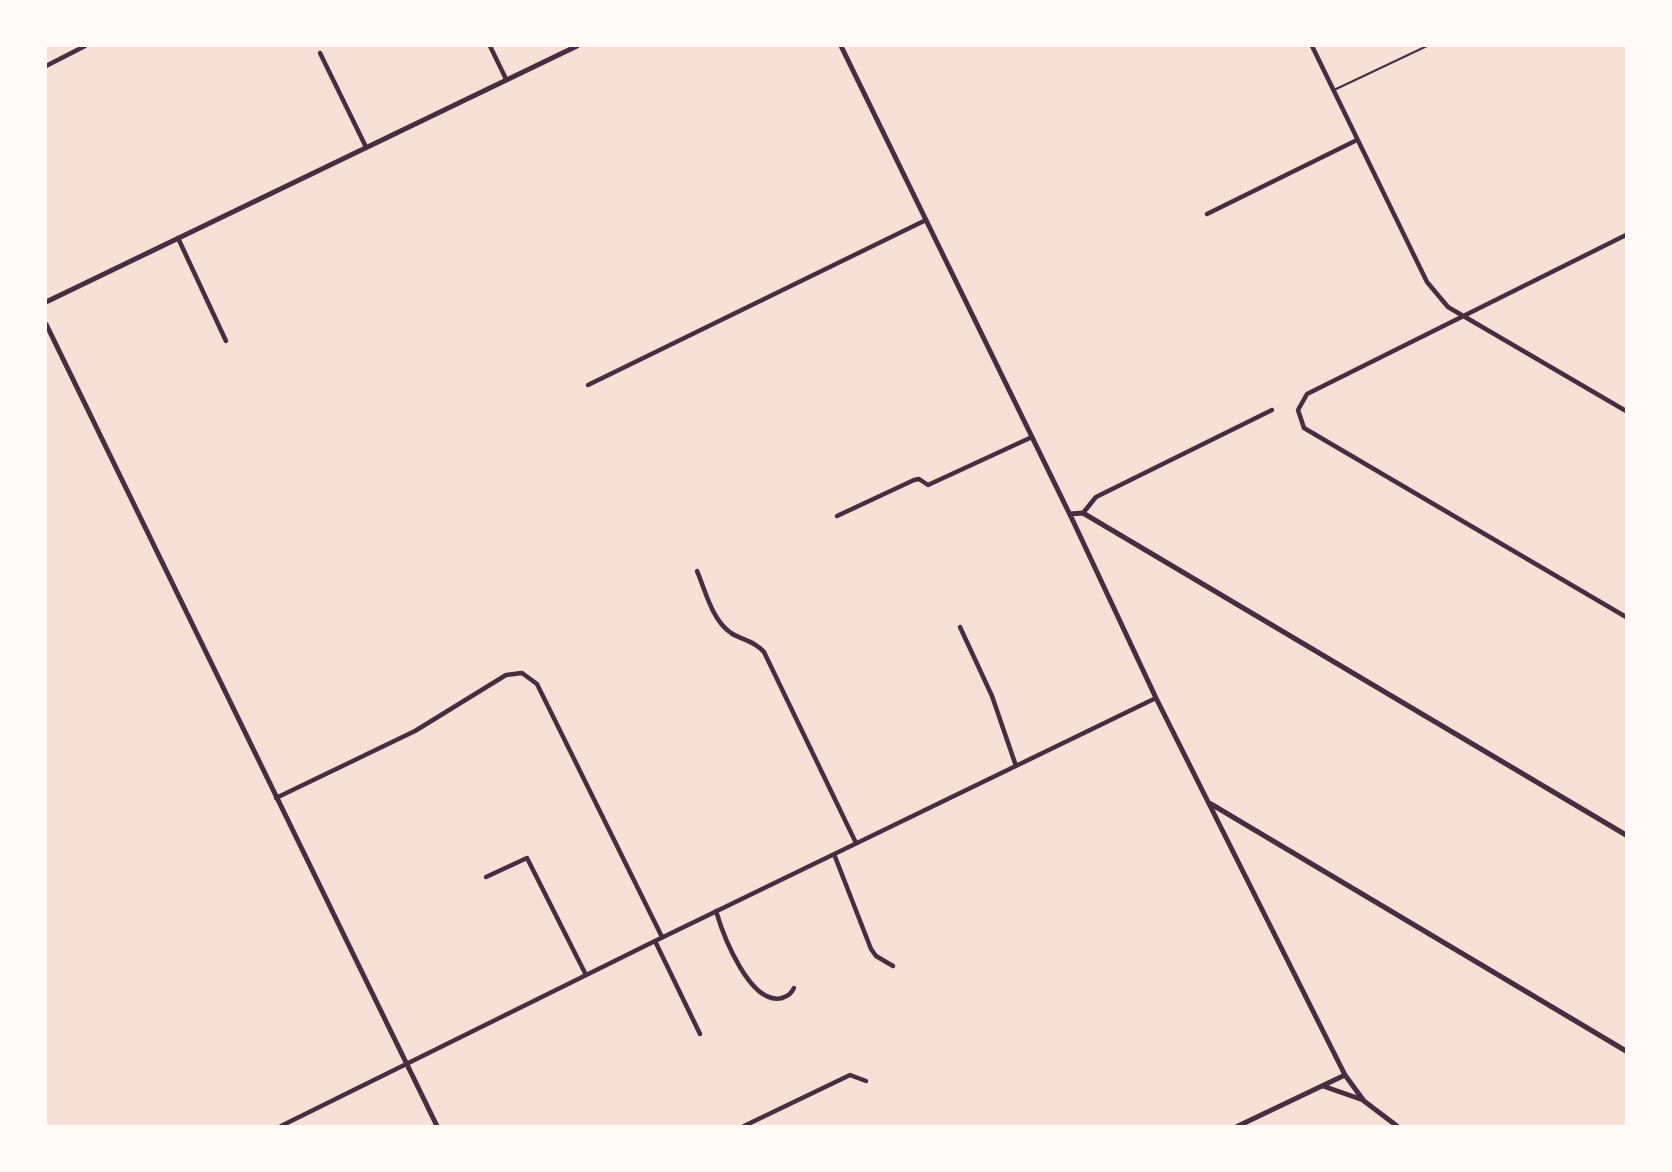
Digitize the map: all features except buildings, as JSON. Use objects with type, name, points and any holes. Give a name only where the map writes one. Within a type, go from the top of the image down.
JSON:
[{"type":"street","points":[[46,66],[85,46]]},
{"type":"street","points":[[490,46],[506,79]]},
{"type":"street","points":[[46,302],[577,46]]},
{"type":"street","points":[[841,46],[1070,514],[1156,698],[1345,1076],[1364,1101],[1396,1126]]},
{"type":"street","points":[[1311,46],[1427,282],[1448,307],[1626,411]]},
{"type":"street","points":[[320,52],[366,147]]},
{"type":"street","points":[[1207,214],[1357,140]]},
{"type":"street","points":[[588,385],[926,220]]},
{"type":"street","points":[[1626,235],[1307,394],[1298,410],[1304,428],[1626,617]]},
{"type":"street","points":[[178,238],[226,341]]},
{"type":"street","points":[[46,324],[438,1126]]},
{"type":"street","points":[[1083,513],[1096,497],[1272,410]]},
{"type":"street","points":[[837,516],[914,480],[919,479],[928,485],[1032,437]]},
{"type":"street","points":[[1070,514],[1083,513],[1626,835]]},
{"type":"street","points":[[697,571],[720,623],[729,632],[755,644],[764,652],[856,844]]},
{"type":"street","points":[[960,627],[992,696],[1016,766]]},
{"type":"street","points":[[276,798],[415,731],[506,675],[522,673],[530,677],[538,689],[662,937]]},
{"type":"street","points":[[281,1126],[662,937],[1156,698]]},
{"type":"street","points":[[1210,803],[1626,1051]]},
{"type":"street","points":[[834,854],[871,949],[876,956],[893,966]]},
{"type":"street","points":[[486,877],[527,858],[586,975]]},
{"type":"street","points":[[716,911],[737,961],[761,995],[772,1000],[779,999],[786,997],[794,988]]},
{"type":"street","points":[[655,941],[700,1034]]},
{"type":"street","points":[[744,1126],[850,1075],[866,1081]]},
{"type":"street","points":[[1238,1126],[1345,1076]]},
{"type":"street","points":[[1323,1086],[1364,1101]]},
{"type":"lane","points":[[1333,90],[1427,46]]}]
